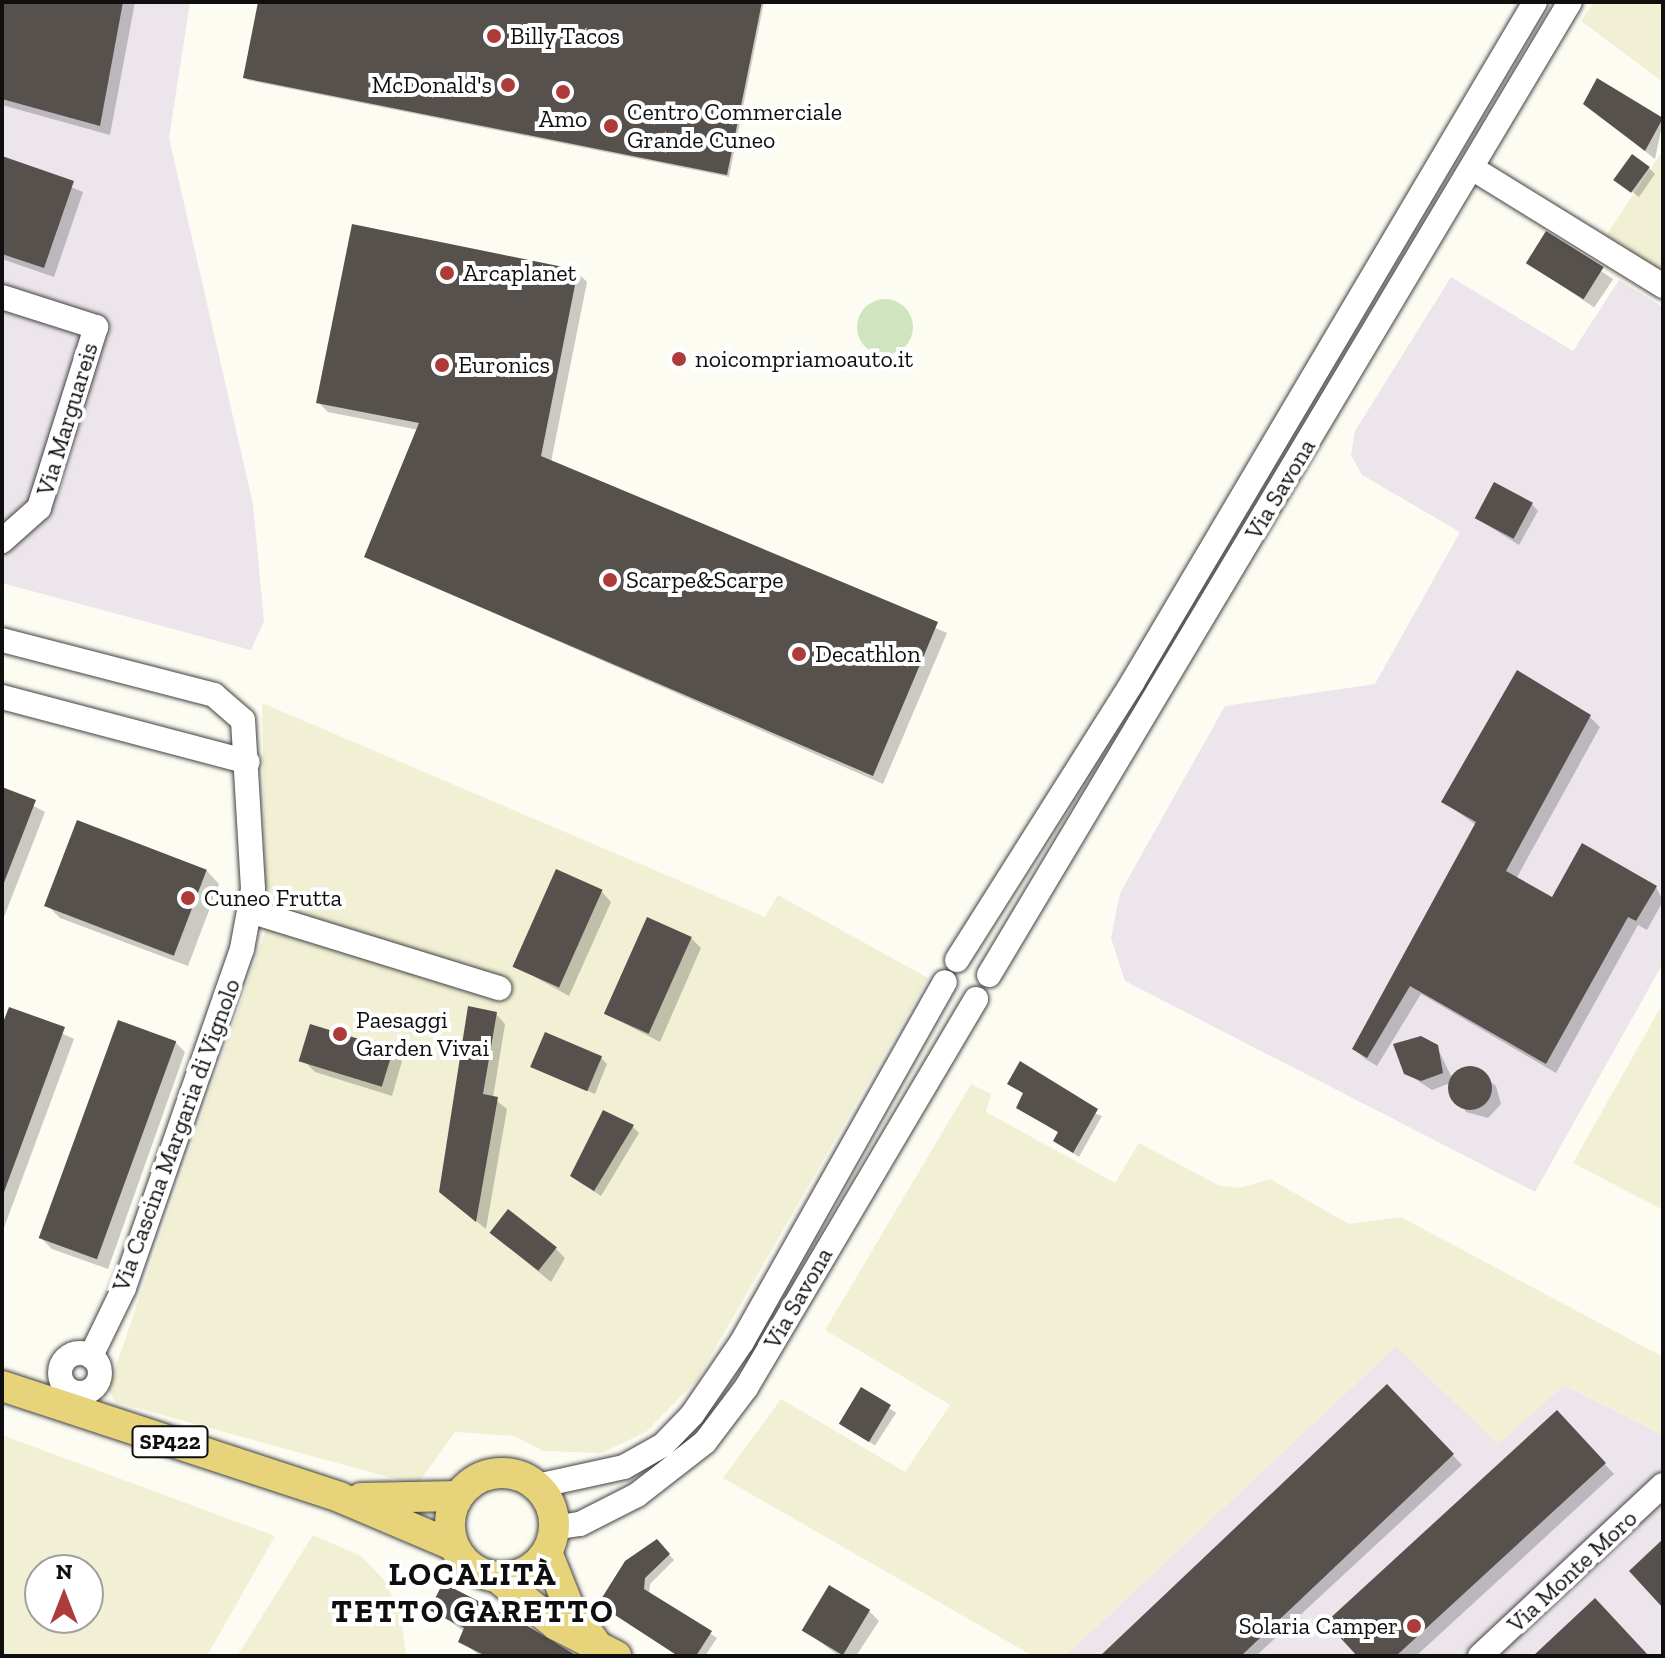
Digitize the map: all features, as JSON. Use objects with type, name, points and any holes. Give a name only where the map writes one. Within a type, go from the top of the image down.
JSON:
[{"type":"main road","name":"SP422","points":[[2,1386],[68,1400],[339,1497],[452,1545],[470,1568],[498,1578]]},
{"type":"main road","name":"SP422","points":[[339,1497],[432,1502],[458,1496],[470,1483],[504,1472],[537,1486]]},
{"type":"main road","points":[[537,1486],[569,1607],[600,1652]]},
{"type":"main road","points":[[452,1545],[449,1528],[458,1496]]},
{"type":"main road","points":[[498,1578],[526,1572],[551,1540]]},
{"type":"main road","points":[[498,1578],[556,1625],[600,1652]]},
{"type":"street","name":"Via Savona","points":[[957,960],[1132,683],[1535,2]]},
{"type":"street","name":"Via Savona","points":[[989,975],[1570,2]]},
{"type":"street","points":[[1472,168],[1663,286]]},
{"type":"street","name":"Via Marguareis","points":[[2,297],[96,327],[39,508],[2,541]]},
{"type":"street","name":"Via Cascina Margaria di Vignolo","points":[[2,640],[214,695],[243,720],[248,762],[250,911],[124,1288],[91,1356],[98,1382],[87,1392],[68,1400]]},
{"type":"street","points":[[2,697],[248,762]]},
{"type":"street","points":[[250,911],[499,988]]},
{"type":"street","name":"Via Savona","points":[[537,1486],[624,1467],[663,1445],[692,1415],[742,1342],[945,982]]},
{"type":"street","name":"Via Savona","points":[[551,1540],[637,1495],[705,1442],[746,1388],[976,999]]},
{"type":"street","name":"Via Monte Moro","points":[[1480,1656],[1663,1485]]},
{"type":"shaded area","points":[[2,2],[190,2],[169,138],[253,504],[264,621],[251,650],[2,583]]},
{"type":"shaded area","points":[[1451,277],[1573,351],[1619,280],[1663,307],[1663,963],[1535,1192],[1125,981],[1111,938],[1120,893],[1225,706],[1375,684],[1460,532],[1362,475],[1351,455],[1355,431]]},
{"type":"shaded area","points":[[1396,1346],[1498,1443],[1564,1385],[1663,1435],[1663,1656],[1065,1656]]},
{"type":"green space","points":[[1594,2],[1663,2],[1663,82],[1581,21]]},
{"type":"green space","points":[[1663,150],[1663,272],[1605,237]]},
{"type":"green space","points":[[885,299],[905,307],[913,327],[905,347],[885,355],[865,347],[857,327],[865,307]]},
{"type":"green space","points":[[262,703],[765,917],[778,895],[928,978],[697,1380],[646,1432],[602,1453],[543,1451],[514,1436],[455,1432],[417,1485],[115,1402],[108,1389],[266,929]]},
{"type":"green space","points":[[1663,1003],[1663,1210],[1573,1163]]},
{"type":"green space","points":[[971,1084],[991,1094],[986,1112],[1115,1183],[1139,1143],[1218,1185],[1239,1188],[1270,1179],[1349,1224],[1401,1217],[1663,1357],[1663,1435],[1564,1385],[1499,1444],[1396,1346],[1065,1656],[1033,1656],[723,1478],[781,1399],[905,1472],[950,1405],[825,1330]]},
{"type":"green space","points":[[2,1435],[275,1536],[207,1656],[2,1656]]},
{"type":"green space","points":[[313,1535],[361,1556],[384,1580],[401,1613],[406,1656],[237,1656]]},
{"type":"building","points":[[2,2],[123,2],[100,126],[2,99]]},
{"type":"building","name":"Centro Commerciale Grande Cuneo","points":[[258,2],[762,2],[727,175],[243,78]]},
{"type":"building","points":[[1597,78],[1663,118],[1645,151],[1583,104]]},
{"type":"building","points":[[1632,154],[1650,167],[1631,193],[1613,180]]},
{"type":"building","points":[[2,156],[74,181],[44,268],[2,254]]},
{"type":"building","points":[[352,224],[578,270],[541,456],[938,622],[873,776],[364,557],[419,423],[316,403]]},
{"type":"building","points":[[1546,231],[1604,267],[1584,299],[1526,263]]},
{"type":"building","points":[[1494,482],[1533,503],[1514,539],[1475,518]]},
{"type":"building","points":[[1517,670],[1591,715],[1506,871],[1552,897],[1582,843],[1657,886],[1636,921],[1628,917],[1546,1064],[1410,986],[1367,1058],[1352,1049],[1476,822],[1441,802]]},
{"type":"building","points":[[2,787],[36,800],[3,885],[2,885]]},
{"type":"building","points":[[77,820],[207,870],[174,956],[44,906]]},
{"type":"building","points":[[556,869],[603,890],[559,987],[512,967]]},
{"type":"building","points":[[647,917],[692,937],[649,1034],[604,1014]]},
{"type":"building","points":[[468,1006],[497,1012],[483,1094],[498,1097],[476,1222],[439,1192]]},
{"type":"building","points":[[9,1007],[65,1027],[4,1192],[2,1025]]},
{"type":"building","points":[[118,1020],[176,1041],[97,1259],[39,1238]]},
{"type":"building","points":[[310,1024],[393,1049],[382,1087],[299,1061]]},
{"type":"building","points":[[545,1032],[602,1056],[587,1091],[530,1067]]},
{"type":"building","points":[[1421,1036],[1438,1045],[1443,1073],[1421,1081],[1404,1074],[1393,1044]]},
{"type":"building","points":[[1020,1061],[1098,1109],[1073,1153],[1053,1141],[1058,1132],[1016,1108],[1023,1093],[1007,1084]]},
{"type":"building","points":[[1470,1066],[1486,1072],[1492,1088],[1486,1104],[1470,1110],[1454,1104],[1448,1088],[1454,1072]]},
{"type":"building","points":[[603,1110],[634,1125],[594,1191],[570,1176]]},
{"type":"building","points":[[508,1209],[557,1247],[538,1271],[490,1233]]},
{"type":"building","points":[[1387,1384],[1454,1454],[1241,1656],[1100,1656]]},
{"type":"building","points":[[861,1387],[891,1405],[869,1442],[839,1424]]},
{"type":"building","points":[[1557,1410],[1606,1463],[1396,1656],[1357,1656],[1326,1622]]},
{"type":"building","points":[[657,1539],[670,1554],[645,1578],[644,1589],[712,1631],[696,1656],[678,1656],[598,1604],[625,1561]]},
{"type":"building","points":[[1663,1539],[1663,1608],[1629,1571]]},
{"type":"building","points":[[443,1583],[531,1628],[577,1656],[486,1656],[458,1642],[464,1628],[429,1610]]},
{"type":"building","points":[[829,1585],[870,1610],[843,1655],[802,1630]]},
{"type":"building","points":[[1595,1598],[1649,1656],[1533,1656]]},
{"type":"place","name":"Billy Tacos","points":[[494,36]]},
{"type":"place","name":"McDonald's","points":[[508,85]]},
{"type":"place","name":"Amo","points":[[563,92]]},
{"type":"place","name":"Centro Commerciale Grande Cuneo","points":[[611,126]]},
{"type":"place","name":"Arcaplanet","points":[[447,273]]},
{"type":"place","name":"noicompriamoauto.it","points":[[679,359]]},
{"type":"place","name":"Euronics","points":[[442,365]]},
{"type":"place","name":"Scarpe&Scarpe","points":[[610,580]]},
{"type":"place","name":"Decathlon","points":[[799,654]]},
{"type":"place","name":"Cuneo Frutta","points":[[188,898]]},
{"type":"place","name":"Paesaggi Garden Vivai","points":[[340,1034]]},
{"type":"place","name":"Solaria Camper","points":[[1414,1626]]},
{"type":"district","name":"LOCALITÀ TETTO GARETTO","points":[[473,1594]]}]
